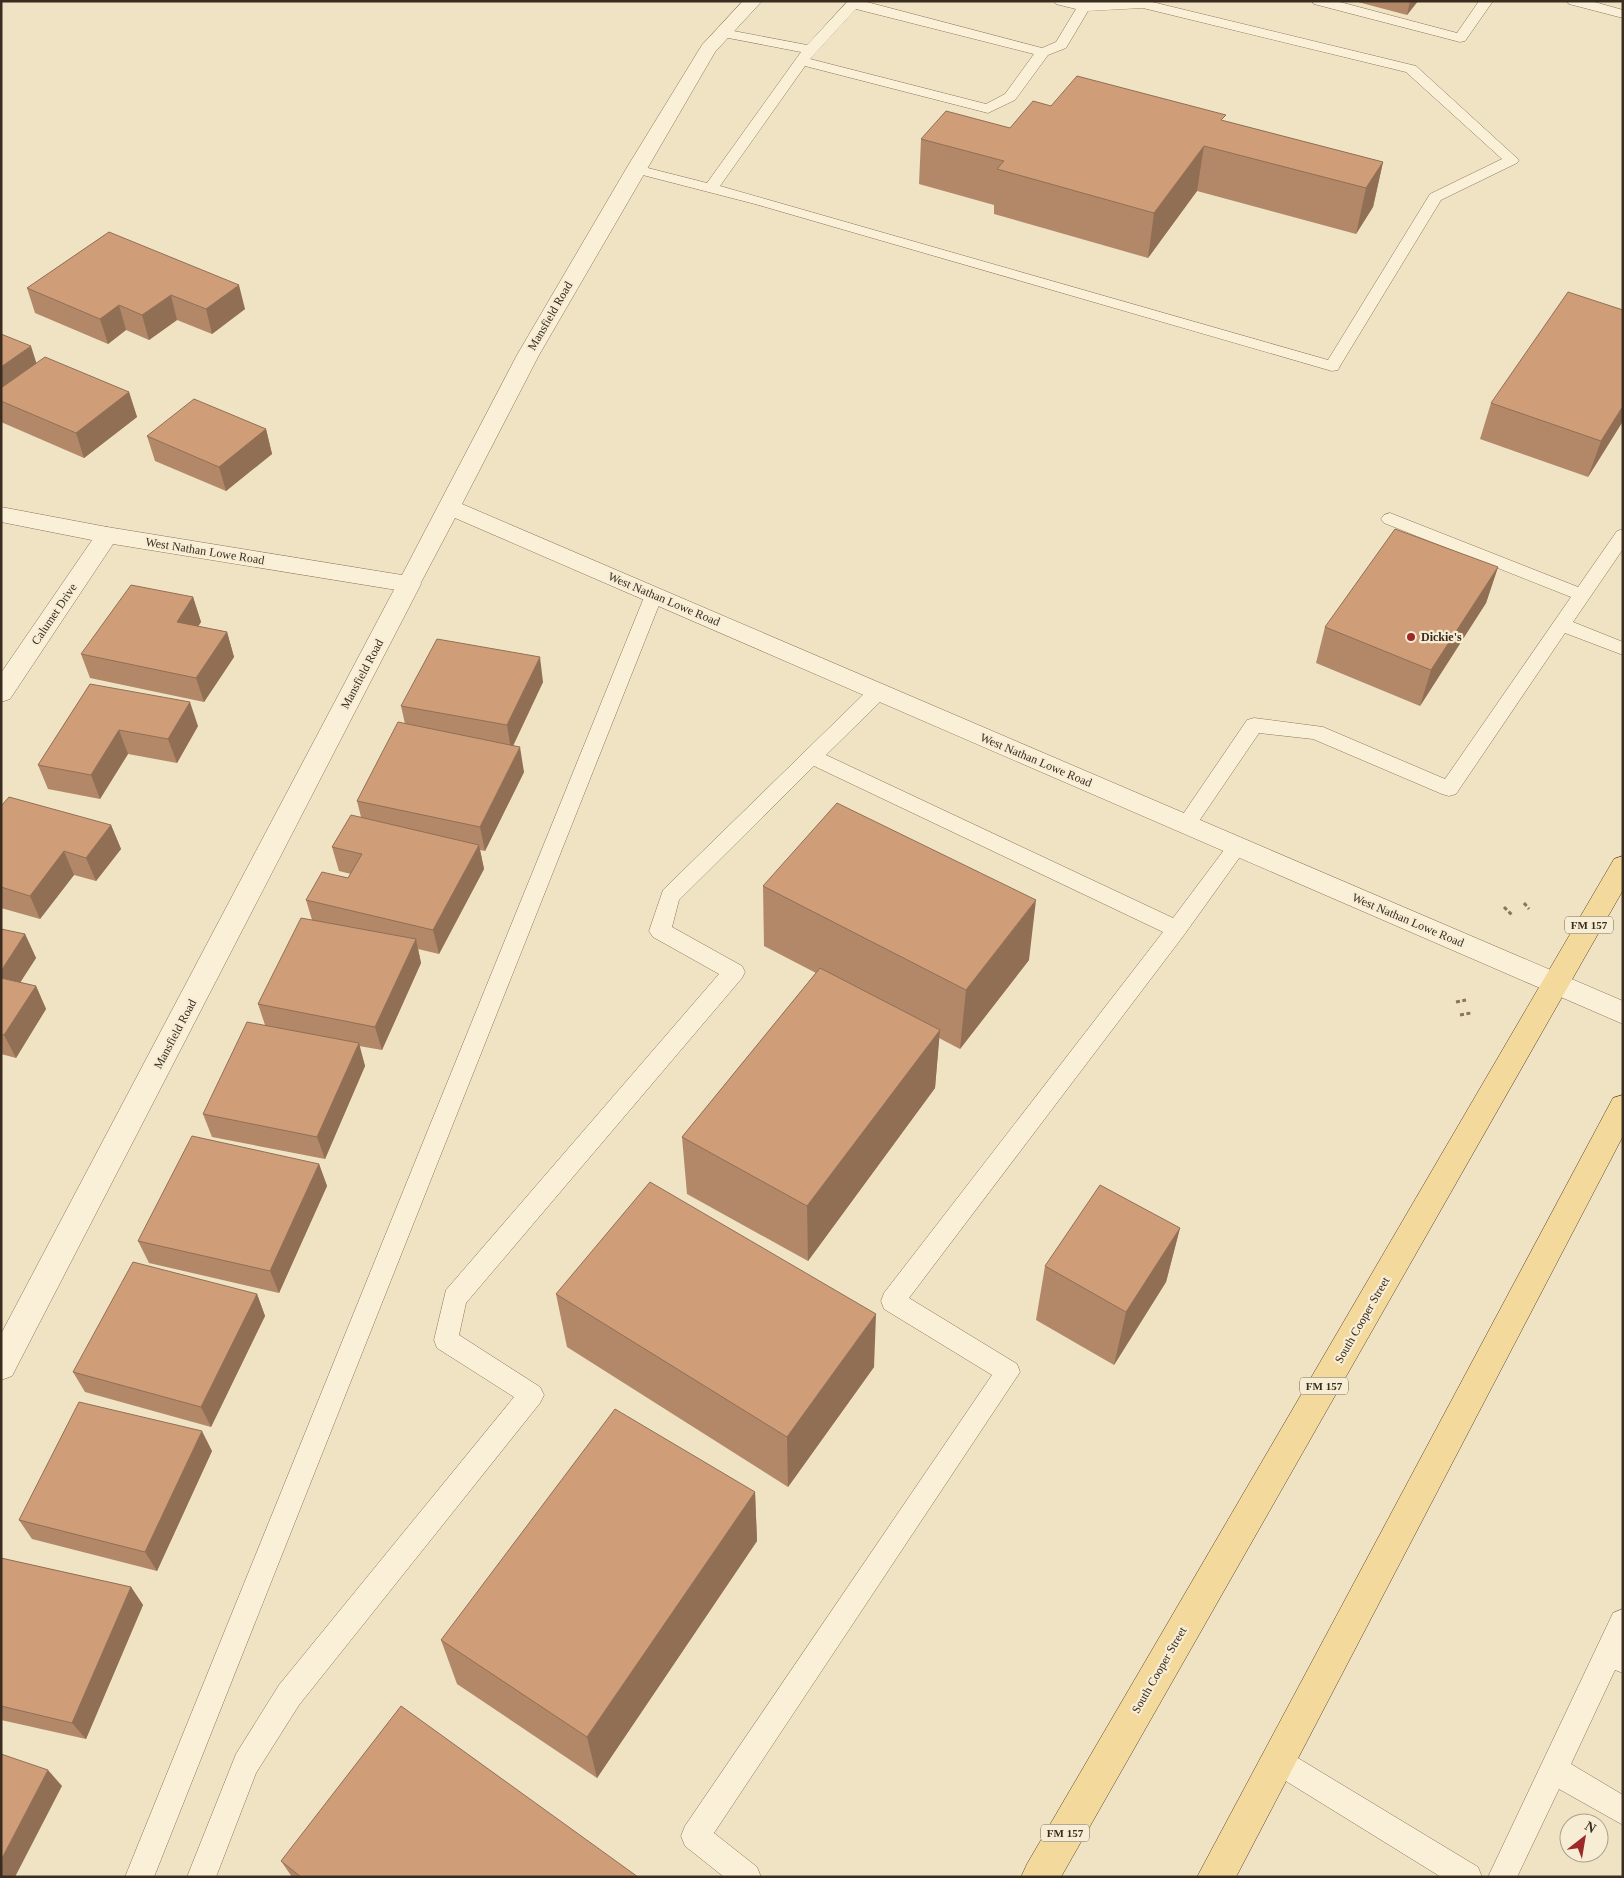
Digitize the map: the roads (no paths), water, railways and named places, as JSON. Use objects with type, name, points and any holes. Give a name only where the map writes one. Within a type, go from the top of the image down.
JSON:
[{"type":"main road","name":"South Cooper Street","points":[[1040,1877],[1623,866]]},
{"type":"main road","points":[[1216,1877],[1623,1107]]},
{"type":"street","name":"Mansfield Road","points":[[1,1366],[528,355],[708,49],[753,1]]},
{"type":"street","name":"West Nathan Lowe Road","points":[[449,507],[1623,1013]]},
{"type":"street","name":"West Nathan Lowe Road","points":[[1,514],[107,536],[409,584]]},
{"type":"street","name":"Calumet Drive","points":[[1,693],[107,536]]},
{"type":"lane","points":[[636,169],[711,188],[1332,366],[1435,197],[1512,160],[1411,69],[1143,4],[1084,7],[1061,1]]},
{"type":"lane","points":[[1319,1],[1460,38],[1486,1]]},
{"type":"lane","points":[[1574,1],[1623,14]]},
{"type":"lane","points":[[711,188],[806,56],[854,3],[1043,52]]},
{"type":"lane","points":[[723,33],[806,56],[874,78],[988,109],[1010,97],[1043,52],[1061,45],[1084,7]]},
{"type":"lane","points":[[1390,519],[1582,594]]},
{"type":"lane","points":[[1186,824],[1254,725],[1316,732],[1449,789],[1623,535]]},
{"type":"lane","points":[[139,1877],[654,595]]},
{"type":"lane","points":[[1562,625],[1623,649]]},
{"type":"lane","points":[[202,1877],[246,1764],[289,1695],[531,1395],[446,1340],[455,1298],[734,972],[660,931],[670,896],[878,692]]},
{"type":"lane","points":[[812,757],[1177,929]]},
{"type":"lane","points":[[747,1877],[695,1836],[1008,1372],[894,1300],[1177,929],[1237,847]]},
{"type":"lane","points":[[1502,1877],[1554,1770],[1616,1656],[1623,1622]]},
{"type":"lane","points":[[1278,1760],[1468,1877]]},
{"type":"lane","points":[[1554,1770],[1623,1811]]},
{"type":"place","name":"Dickie's","points":[[1411,637]]}]
